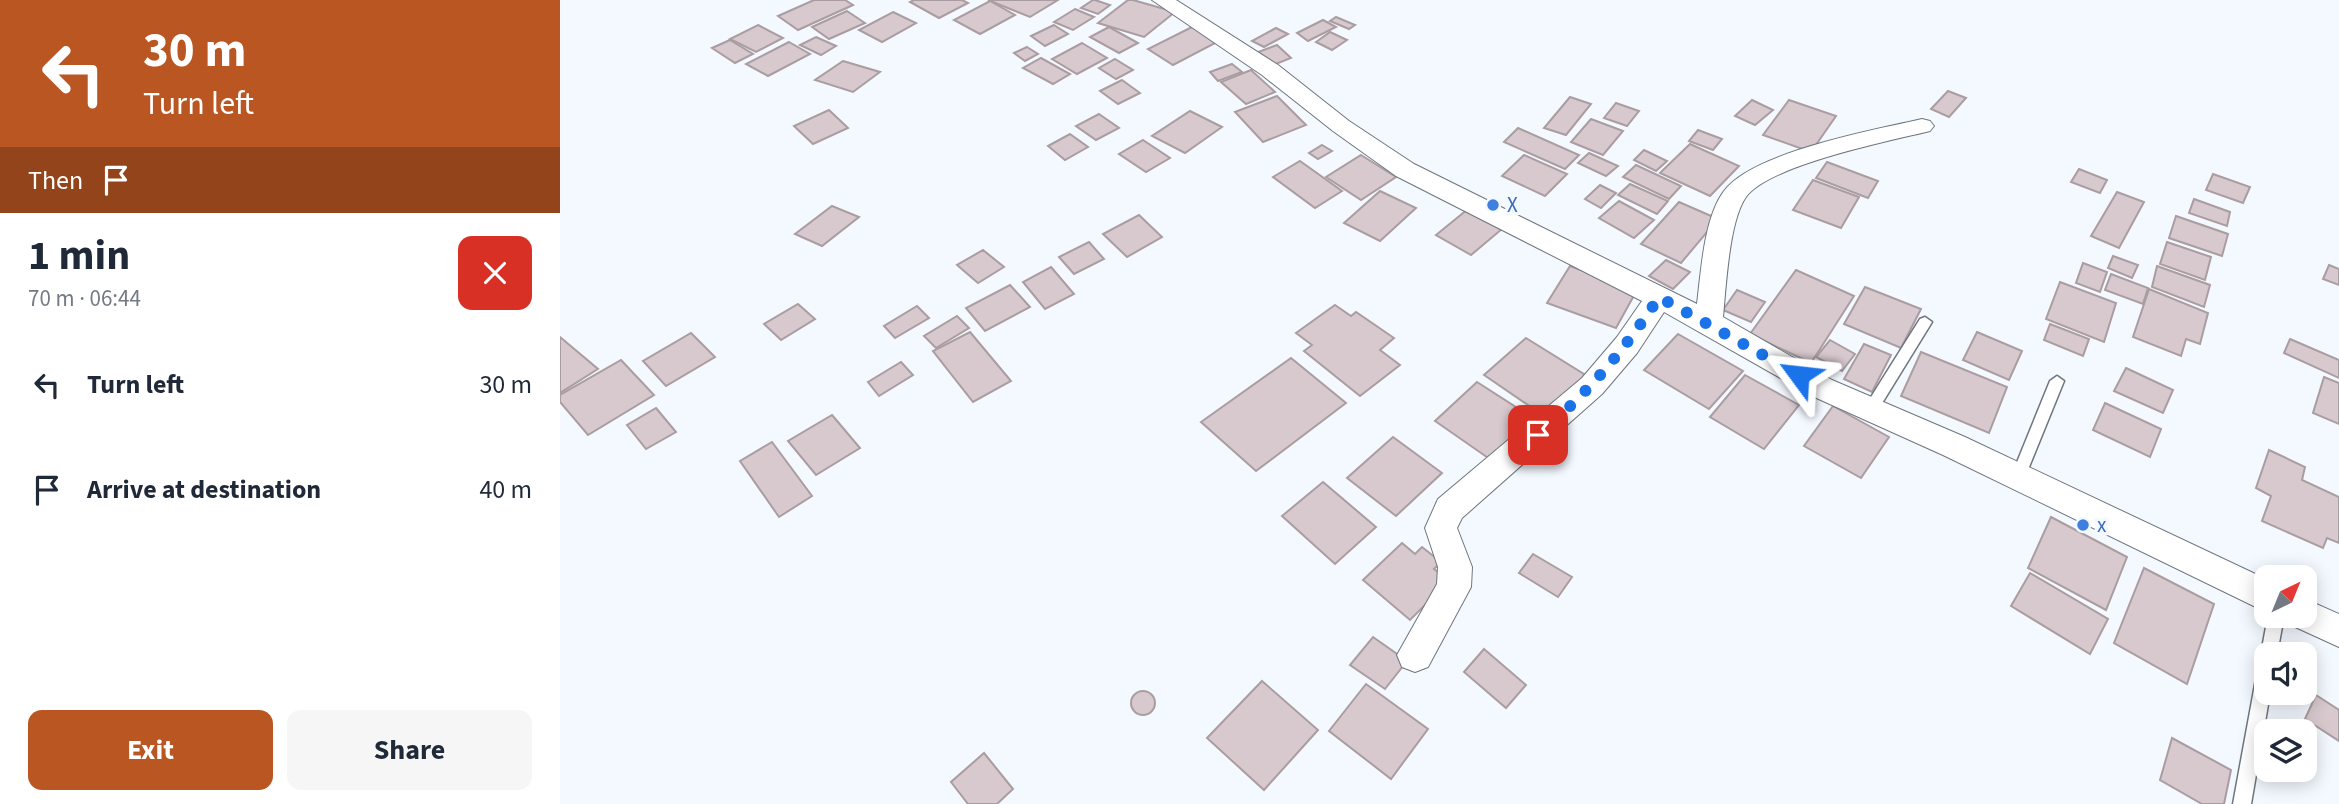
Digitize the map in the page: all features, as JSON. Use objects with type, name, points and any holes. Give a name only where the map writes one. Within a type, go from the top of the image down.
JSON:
[{"type":"street","points":[[1162,0],[1270,70],[1341,126],[1405,170],[1659,297],[1822,388],[2018,477],[2254,590]]},
{"type":"street","points":[[1708,323],[1723,230],[1734,193],[1758,176],[1808,156],[1922,126]]},
{"type":"street","points":[[1415,655],[1454,587],[1455,567],[1441,528],[1449,509],[1592,386],[1627,345],[1659,297]]},
{"type":"street","points":[[2317,621],[2339,631]]},
{"type":"lane","points":[[1871,410],[1925,322]]},
{"type":"lane","points":[[2018,477],[2057,381]]},
{"type":"lane","points":[[2242,804],[2259,705]]},
{"type":"building","points":[[814,0],[845,0],[853,5],[798,30],[778,16]]},
{"type":"building","points":[[962,0],[968,3],[939,18],[910,2]]},
{"type":"building","points":[[988,0],[1058,0],[1030,17]]},
{"type":"building","points":[[1093,0],[1110,5],[1098,14],[1081,8]]},
{"type":"building","points":[[1128,0],[1175,12],[1144,37],[1098,23]]},
{"type":"building","points":[[990,1],[1015,15],[980,34],[954,20]]},
{"type":"building","points":[[1075,9],[1094,17],[1073,30],[1054,22]]},
{"type":"building","points":[[847,11],[865,23],[829,39],[812,27]]},
{"type":"building","points":[[893,12],[916,23],[882,42],[859,30]]},
{"type":"building","points":[[1336,17],[1355,25],[1349,29],[1330,21]]},
{"type":"building","points":[[1323,20],[1336,27],[1308,41],[1297,33]]},
{"type":"building","points":[[758,25],[783,38],[756,52],[730,39]]},
{"type":"building","points":[[1054,25],[1068,34],[1045,46],[1031,36]]},
{"type":"building","points":[[1196,25],[1221,40],[1173,65],[1148,49]]},
{"type":"building","points":[[1109,27],[1138,43],[1119,53],[1090,37]]},
{"type":"building","points":[[1276,28],[1288,34],[1264,47],[1252,41]]},
{"type":"building","points":[[1330,32],[1347,40],[1332,50],[1316,42]]},
{"type":"building","points":[[816,37],[836,46],[821,55],[800,45]]},
{"type":"building","points":[[730,40],[753,54],[735,63],[712,48]]},
{"type":"building","points":[[789,42],[810,54],[768,76],[746,64]]},
{"type":"building","points":[[1082,43],[1107,58],[1077,74],[1052,59]]},
{"type":"building","points":[[1277,45],[1291,58],[1273,65],[1258,52]]},
{"type":"building","points":[[1027,47],[1038,54],[1025,61],[1014,53]]},
{"type":"building","points":[[1041,58],[1070,74],[1053,84],[1023,68]]},
{"type":"building","points":[[1115,59],[1133,70],[1116,79],[1099,68]]},
{"type":"building","points":[[843,61],[880,72],[853,92],[815,80]]},
{"type":"building","points":[[1232,64],[1242,72],[1218,81],[1210,72]]},
{"type":"building","points":[[1251,70],[1275,92],[1246,104],[1221,82]]},
{"type":"building","points":[[1122,80],[1140,93],[1118,104],[1100,91]]},
{"type":"building","points":[[1948,91],[1966,98],[1949,117],[1931,109]]},
{"type":"building","points":[[1277,96],[1306,125],[1263,142],[1235,112]]},
{"type":"building","points":[[1570,97],[1591,104],[1566,135],[1544,128]]},
{"type":"building","points":[[1752,100],[1773,110],[1755,125],[1735,116]]},
{"type":"building","points":[[1789,100],[1836,116],[1811,152],[1763,135]]},
{"type":"building","points":[[1616,103],[1639,111],[1627,126],[1604,118]]},
{"type":"building","points":[[829,110],[848,128],[813,144],[794,126]]},
{"type":"building","points":[[1190,111],[1222,127],[1185,153],[1152,136]]},
{"type":"building","points":[[1099,114],[1119,128],[1096,140],[1076,126]]},
{"type":"building","points":[[1591,119],[1623,131],[1603,155],[1571,142]]},
{"type":"building","points":[[1518,128],[1579,155],[1565,169],[1504,142]]},
{"type":"building","points":[[1698,130],[1722,139],[1713,150],[1689,141]]},
{"type":"building","points":[[1070,134],[1088,147],[1065,160],[1048,146]]},
{"type":"building","points":[[1143,140],[1170,158],[1146,172],[1119,154]]},
{"type":"building","points":[[1690,144],[1739,166],[1710,196],[1660,173]]},
{"type":"building","points":[[1322,145],[1332,151],[1318,159],[1309,153]]},
{"type":"building","points":[[1644,150],[1667,161],[1656,171],[1634,160]]},
{"type":"building","points":[[1589,153],[1618,166],[1606,176],[1578,163]]},
{"type":"building","points":[[1361,155],[1396,177],[1361,200],[1326,177]]},
{"type":"building","points":[[1524,155],[1567,174],[1545,196],[1502,176]]},
{"type":"building","points":[[1300,161],[1342,191],[1315,208],[1273,177]]},
{"type":"building","points":[[1827,162],[1878,181],[1868,198],[1816,178]]},
{"type":"building","points":[[1636,165],[1681,186],[1669,199],[1623,177]]},
{"type":"building","points":[[2079,169],[2107,180],[2100,193],[2071,182]]},
{"type":"building","points":[[2213,174],[2250,187],[2243,203],[2206,190]]},
{"type":"building","points":[[1813,180],[1859,197],[1841,228],[1793,210]]},
{"type":"building","points":[[1630,184],[1668,201],[1657,214],[1618,195]]},
{"type":"building","points":[[1600,185],[1616,193],[1601,208],[1585,199]]},
{"type":"building","points":[[1380,191],[1416,208],[1380,241],[1344,223]]},
{"type":"building","points":[[2117,192],[2144,202],[2119,248],[2091,236]]},
{"type":"building","points":[[2194,199],[2230,212],[2227,226],[2189,213]]},
{"type":"building","points":[[1619,201],[1654,220],[1634,238],[1599,218]]},
{"type":"building","points":[[1679,202],[1718,219],[1681,263],[1641,244]]},
{"type":"building","points":[[832,206],[859,217],[822,246],[795,234]]},
{"type":"building","points":[[1468,209],[1502,229],[1471,255],[1436,235]]},
{"type":"building","points":[[1139,215],[1162,237],[1127,257],[1103,234]]},
{"type":"building","points":[[2176,216],[2228,234],[2222,256],[2169,238]]},
{"type":"building","points":[[1089,242],[1104,259],[1074,274],[1059,257]]},
{"type":"building","points":[[2167,242],[2211,257],[2205,280],[2160,264]]},
{"type":"building","points":[[983,250],[1004,267],[978,283],[957,265]]},
{"type":"building","points":[[2113,256],[2138,265],[2132,278],[2108,268]]},
{"type":"building","points":[[1666,260],[1690,272],[1673,289],[1649,276]]},
{"type":"building","points":[[2083,263],[2107,272],[2100,292],[2076,283]]},
{"type":"building","points":[[2329,265],[2339,269],[2339,285],[2323,279]]},
{"type":"building","points":[[1570,266],[1637,290],[1616,328],[1547,303]]},
{"type":"building","points":[[2157,266],[2210,285],[2204,307],[2152,287]]},
{"type":"building","points":[[1051,267],[1074,294],[1045,309],[1023,282]]},
{"type":"building","points":[[1796,270],[1854,296],[1811,363],[1750,334]]},
{"type":"building","points":[[2111,274],[2148,288],[2143,304],[2105,290]]},
{"type":"building","points":[[2060,282],[2116,303],[2104,342],[2046,319]]},
{"type":"building","points":[[1010,285],[1030,307],[985,331],[966,308]]},
{"type":"building","points":[[1865,287],[1921,309],[1901,348],[1844,324]]},
{"type":"building","points":[[2149,289],[2208,313],[2200,344],[2186,339],[2181,356],[2133,337]]},
{"type":"building","points":[[1737,290],[1765,302],[1751,322],[1723,310]]},
{"type":"building","points":[[798,304],[815,319],[781,340],[764,324]]},
{"type":"building","points":[[1335,305],[1351,316],[1356,312],[1394,338],[1380,350],[1400,365],[1360,396],[1304,351],[1312,345],[1296,333]]},
{"type":"building","points":[[917,306],[929,318],[895,338],[884,326]]},
{"type":"building","points":[[957,316],[969,328],[936,348],[924,336]]},
{"type":"building","points":[[2050,324],[2089,339],[2083,356],[2044,340]]},
{"type":"building","points":[[970,332],[1011,381],[973,402],[933,351]]},
{"type":"building","points":[[1977,332],[2022,351],[2009,380],[1963,360]]},
{"type":"building","points":[[691,333],[715,357],[666,386],[643,361]]},
{"type":"building","points":[[1678,334],[1743,371],[1709,409],[1644,370]]},
{"type":"building","points":[[560,337],[598,369],[560,393]]},
{"type":"building","points":[[1526,338],[1587,376],[1544,416],[1484,375]]},
{"type":"building","points":[[2290,339],[2339,360],[2339,378],[2284,353]]},
{"type":"building","points":[[1830,340],[1855,354],[1842,371],[1816,357]]},
{"type":"building","points":[[1864,344],[1891,355],[1872,392],[1844,379]]},
{"type":"building","points":[[1921,352],[2007,387],[1989,433],[1901,396]]},
{"type":"building","points":[[1291,358],[1346,403],[1256,471],[1201,422]]},
{"type":"building","points":[[621,360],[654,395],[588,435],[560,402],[560,395]]},
{"type":"building","points":[[901,362],[913,375],[879,396],[868,382]]},
{"type":"building","points":[[2126,368],[2173,390],[2163,413],[2114,391]]},
{"type":"building","points":[[1745,375],[1799,405],[1764,449],[1710,417]]},
{"type":"building","points":[[2324,377],[2339,383],[2339,424],[2313,413]]},
{"type":"building","points":[[1477,382],[1536,420],[1494,462],[1435,421]]},
{"type":"building","points":[[2105,403],[2161,429],[2150,457],[2093,430]]},
{"type":"building","points":[[1833,406],[1889,437],[1861,478],[1804,446]]},
{"type":"building","points":[[656,408],[676,432],[646,449],[627,425]]},
{"type":"building","points":[[832,415],[860,448],[816,475],[788,441]]},
{"type":"building","points":[[1393,437],[1442,473],[1396,516],[1347,478]]},
{"type":"building","points":[[772,442],[812,496],[779,517],[740,461]]},
{"type":"building","points":[[2269,450],[2305,467],[2302,480],[2339,497],[2339,543],[2327,538],[2323,548],[2262,521],[2271,496],[2256,488]]},
{"type":"building","points":[[1323,482],[1376,527],[1335,564],[1282,516]]},
{"type":"building","points":[[2051,517],[2127,557],[2106,610],[2028,568]]},
{"type":"building","points":[[1402,543],[1415,554],[1422,547],[1441,562],[1434,569],[1449,581],[1410,620],[1363,580]]},
{"type":"building","points":[[1533,554],[1572,577],[1558,597],[1519,573]]},
{"type":"building","points":[[2144,568],[2214,604],[2187,684],[2114,643]]},
{"type":"building","points":[[2030,573],[2108,619],[2090,654],[2011,606]]},
{"type":"building","points":[[1373,637],[1407,661],[1385,689],[1350,665]]},
{"type":"building","points":[[1484,649],[1526,685],[1506,708],[1464,672]]},
{"type":"building","points":[[1262,681],[1318,730],[1264,790],[1207,738]]},
{"type":"building","points":[[1366,684],[1428,729],[1391,779],[1329,731]]},
{"type":"building","points":[[1138,691],[1148,691],[1155,698],[1155,708],[1148,715],[1138,715],[1131,708],[1131,698]]},
{"type":"building","points":[[2317,696],[2339,710],[2339,741],[2317,727],[2317,719],[2305,719],[2311,705],[2317,705]]},
{"type":"building","points":[[2172,738],[2231,770],[2224,804],[2202,804],[2160,780]]},
{"type":"building","points":[[984,753],[1013,789],[997,804],[968,804],[951,782]]},
{"type":"place","name":"X","points":[[1493,205]]},
{"type":"place","name":"x","points":[[2083,525]]},
{"type":"route","points":[[1538,435],[1592,386],[1627,345],[1659,297],[1799,375]]}]
